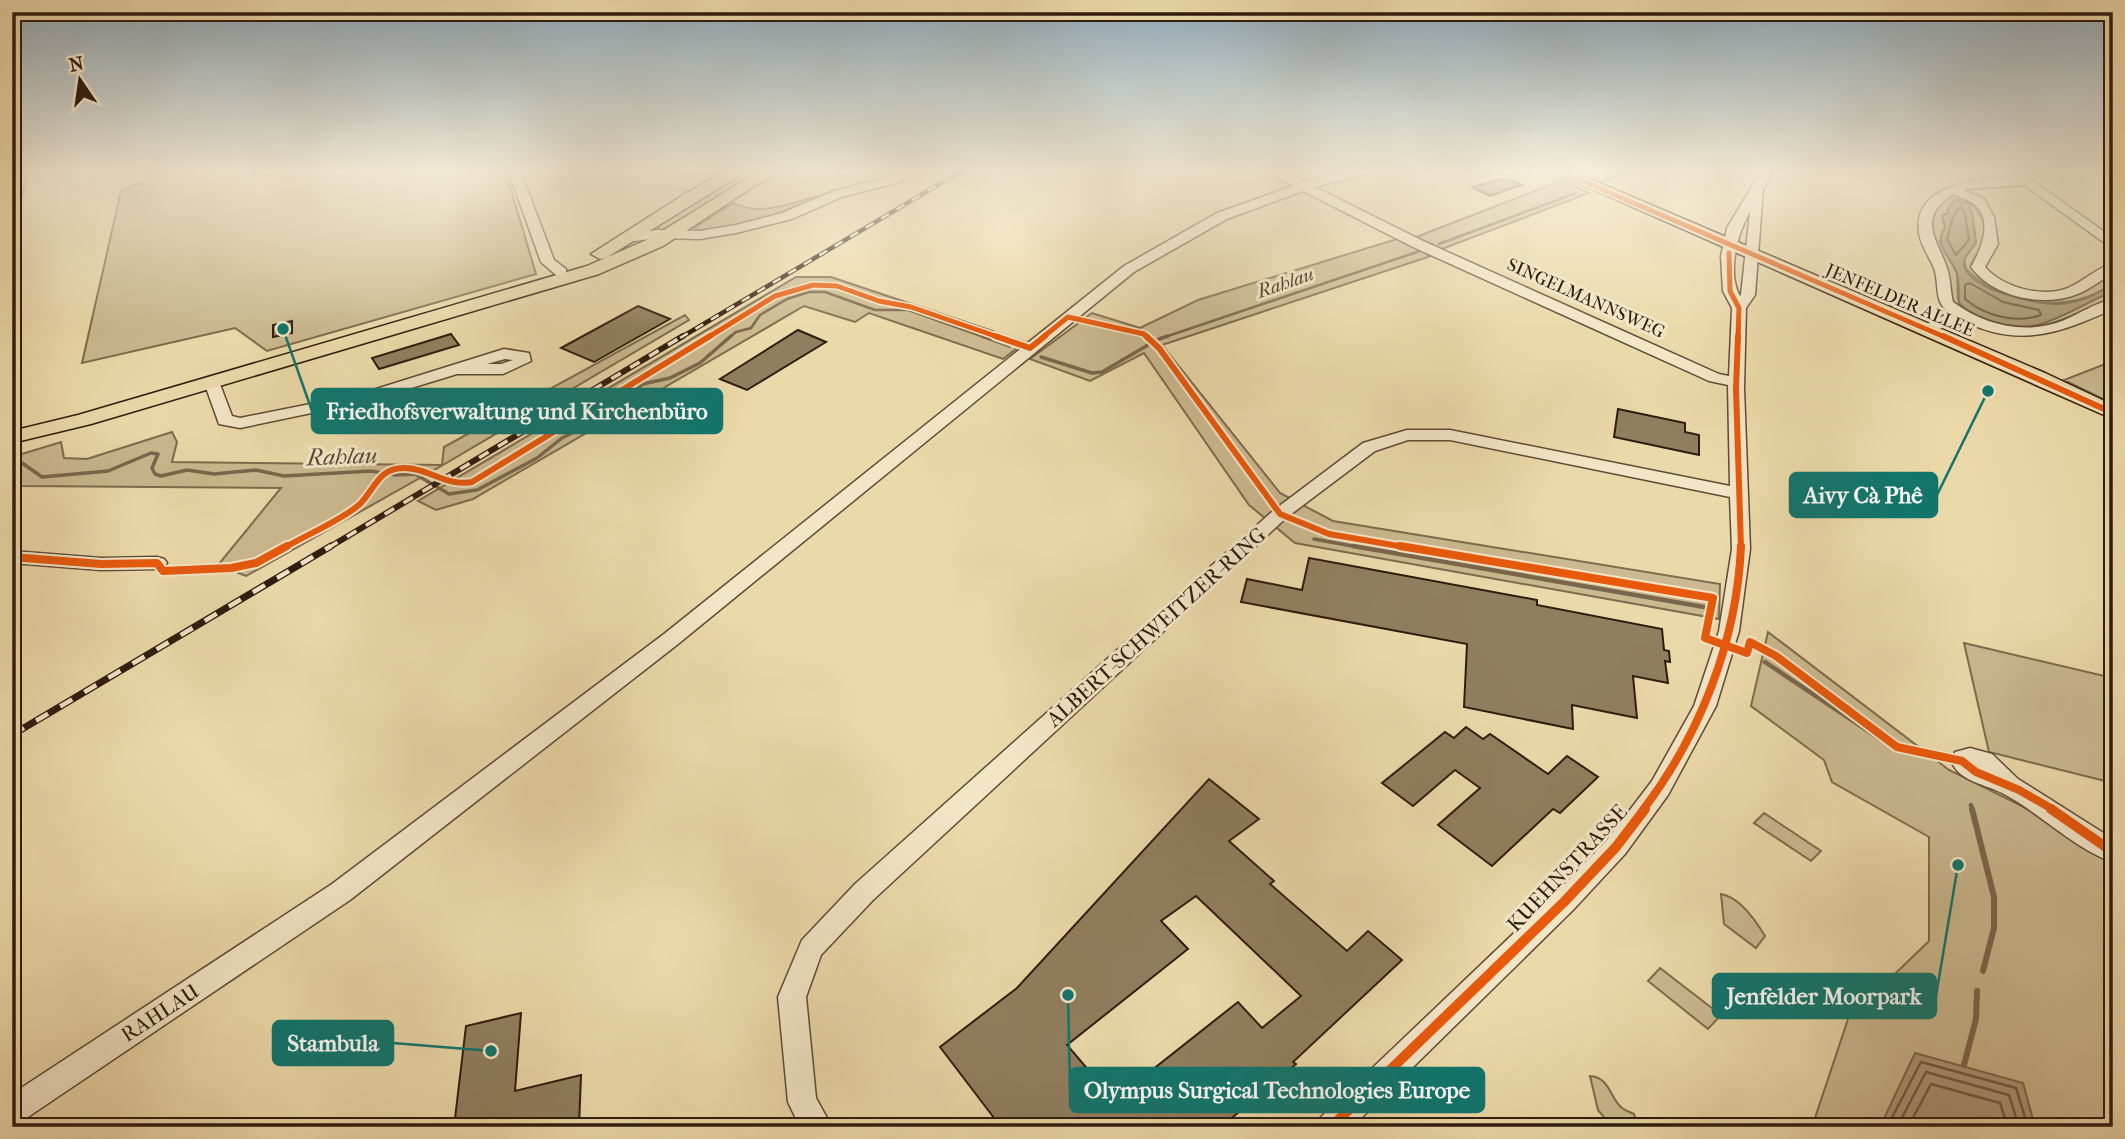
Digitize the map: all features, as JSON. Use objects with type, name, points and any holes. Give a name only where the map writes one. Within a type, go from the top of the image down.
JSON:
[{"type":"main road","points":[[12,437],[84,420],[612,263],[669,223]]},
{"type":"main road","points":[[507,295],[594,257],[627,239],[660,230],[673,223]]},
{"type":"main road","name":"JENFELDER ALLEE","points":[[1670,223],[2113,413]]},
{"type":"main road","name":"JENFELDER ALLEE","points":[[1919,330],[2113,426]]},
{"type":"main road","points":[[12,448],[84,420]]},
{"type":"street","points":[[534,223],[548,262],[561,272]]},
{"type":"street","points":[[660,230],[736,229],[759,223]]},
{"type":"street","name":"RAHLAU","points":[[12,1111],[351,884],[671,639],[1129,269],[1209,223]]},
{"type":"street","name":"SINGELMANNSWEG","points":[[1376,223],[1716,378],[1736,382]]},
{"type":"street","name":"KUEHNSTRASSE","points":[[1331,1127],[1597,869],[1634,825],[1660,788],[1705,706],[1733,615],[1741,549],[1736,382],[1739,308],[1730,291],[1730,248],[1737,223]]},
{"type":"street","name":"KUEHNSTRASSE","points":[[1739,308],[1748,295],[1755,223]]},
{"type":"street","points":[[1926,223],[1927,242],[1943,278],[1944,299],[1960,313],[1999,327],[2034,331],[2059,326],[2113,303]]},
{"type":"street","points":[[1988,223],[1991,244],[1978,267],[1998,283],[2030,293],[2067,294],[2085,286],[2113,267]]},
{"type":"street","points":[[2084,223],[2113,245]]},
{"type":"street","points":[[1919,330],[1960,313]]},
{"type":"street","points":[[212,382],[225,420],[240,423],[363,398],[455,369]]},
{"type":"street","name":"ALBERT-SCHWEITZER-RING","points":[[817,1127],[802,1102],[792,997],[811,948],[864,892],[1280,514],[1368,447],[1407,435],[1450,435],[1740,493]]},
{"type":"street","points":[[12,557],[89,563],[157,563]]},
{"type":"street","points":[[2011,786],[2113,852]]},
{"type":"shaded area","points":[[114,223],[521,223],[536,274],[267,351],[235,328],[82,363]]},
{"type":"shaded area","points":[[659,223],[675,223],[662,231]]},
{"type":"shaded area","points":[[702,223],[750,223],[719,229],[694,228]]},
{"type":"shaded area","points":[[1452,223],[1510,223],[1442,249],[1416,237]]},
{"type":"shaded area","points":[[1944,223],[1945,228],[1940,242],[1957,273],[1958,299],[2037,325],[2113,291],[2113,297],[2053,323],[2022,328],[1989,323],[1951,302],[1937,258],[1932,225]]},
{"type":"shaded area","points":[[1973,223],[1983,223],[1982,245],[1971,265],[1973,270],[2002,288],[2063,297],[2084,292],[2113,273],[2113,283],[2077,300],[2037,303],[2017,299],[1981,282],[1966,269],[1964,259],[1976,243]]},
{"type":"shaded area","points":[[1397,239],[1431,256],[1162,345],[1280,493],[1333,521],[1720,584],[1719,619],[1295,543],[1249,505],[1144,353],[1090,381],[1030,359],[1092,313],[1140,328],[1198,300]]},
{"type":"shaded area","points":[[796,277],[831,277],[1025,342],[1003,359],[869,313],[855,322],[804,306],[473,499],[436,510],[418,501]]},
{"type":"shaded area","points":[[685,315],[689,320],[443,465],[246,576],[218,565],[281,488],[22,486],[13,478],[12,457],[61,442],[64,458],[87,459],[172,432],[177,442],[172,462],[442,465],[444,447]]},
{"type":"shaded area","points":[[2113,361],[2113,404],[2064,380]]},
{"type":"shaded area","points":[[1768,632],[1949,770],[2076,833],[2113,860],[2113,1127],[2035,1127],[2022,1083],[1880,1127],[1812,1127],[1848,1019],[1929,941],[1929,837],[1832,782],[1824,760],[1751,706]]},
{"type":"shaded area","points":[[1964,643],[2113,678],[2113,783],[1989,752]]},
{"type":"shaded area","points":[[1764,813],[1821,851],[1811,861],[1754,823]]},
{"type":"shaded area","points":[[1721,894],[1740,905],[1765,936],[1756,948],[1724,924]]},
{"type":"shaded area","points":[[1660,968],[1721,1015],[1708,1029],[1648,981]]},
{"type":"shaded area","points":[[1590,1076],[1597,1077],[1606,1084],[1618,1104],[1634,1114],[1639,1127],[1612,1127],[1598,1110]]},
{"type":"water","points":[[1944,223],[1973,223],[1976,243],[1964,261],[1967,271],[1975,280],[2003,293],[2035,302],[2058,304],[2087,298],[2113,283],[2113,291],[2037,325],[1995,323],[1975,315],[1959,303],[1957,274],[1942,246]]},
{"type":"water","points":[[1915,1053],[2023,1083],[2035,1127],[1880,1127]]},
{"type":"building","points":[[638,306],[670,319],[594,362],[561,348]]},
{"type":"building","points":[[292,321],[292,333],[273,337],[273,325]]},
{"type":"building","points":[[798,330],[826,342],[747,390],[720,379]]},
{"type":"building","points":[[451,334],[459,345],[379,369],[372,358]]},
{"type":"building","points":[[1618,409],[1685,423],[1685,432],[1699,435],[1699,455],[1614,437]]},
{"type":"building","points":[[1309,558],[1537,600],[1537,605],[1662,629],[1664,650],[1669,651],[1670,662],[1665,661],[1668,683],[1633,676],[1637,718],[1572,705],[1573,729],[1464,707],[1467,644],[1241,602],[1247,579],[1302,590]]},
{"type":"building","points":[[1466,727],[1483,739],[1490,734],[1548,774],[1567,756],[1598,777],[1560,813],[1553,809],[1492,866],[1438,825],[1480,788],[1455,770],[1413,806],[1382,783],[1445,732],[1454,738]]},
{"type":"building","points":[[1209,779],[1259,819],[1229,841],[1274,881],[1270,884],[1347,951],[1368,931],[1402,960],[1293,1062],[1296,1064],[1221,1127],[1001,1127],[940,1047],[1017,988]],"holes":[[[1196,896],[1301,996],[1262,1028],[1238,1002],[1114,1100],[1067,1045],[1188,949],[1161,921]]]},
{"type":"building","points":[[521,1013],[515,1091],[581,1075],[579,1127],[454,1127],[466,1026]]},
{"type":"waterway","name":"Rahlau","points":[[1439,244],[1495,223]]},
{"type":"waterway","name":"Rahlau","points":[[1162,338],[1420,251]]},
{"type":"waterway","name":"Rahlau","points":[[729,338],[736,332],[751,328],[760,315],[787,299],[809,292],[825,292],[875,310],[908,310],[987,338]]},
{"type":"waterway","name":"Rahlau","points":[[15,458],[42,477],[108,471],[151,453],[158,454],[152,468],[155,474],[161,476],[187,470],[214,474],[256,470],[284,476],[371,471],[395,475],[415,474],[449,494],[477,490],[537,458],[562,438],[603,418],[643,384],[670,378],[700,363],[731,336]]},
{"type":"waterway","name":"Rahlau","points":[[982,336],[1010,346]]},
{"type":"waterway","name":"Rahlau","points":[[1162,338],[1168,336]]},
{"type":"waterway","name":"Rahlau","points":[[1041,357],[1092,373],[1102,372],[1148,345]]},
{"type":"waterway","points":[[1314,539],[1363,548]]},
{"type":"waterway","points":[[1353,546],[1704,607]]},
{"type":"waterway","points":[[1765,662],[1892,747]]},
{"type":"waterway","points":[[1971,805],[1972,810]]},
{"type":"waterway","points":[[1972,809],[1994,897],[1994,928],[1983,971]]},
{"type":"waterway","points":[[1964,1065],[1976,1019],[1977,991]]},
{"type":"railway","points":[[680,338],[873,223]]},
{"type":"railway","points":[[328,548],[683,336]]},
{"type":"railway","points":[[12,735],[331,546]]},
{"type":"cycle path","points":[[1681,223],[2038,377],[2113,413]]},
{"type":"cycle path","points":[[1331,1127],[1564,902],[1616,847],[1660,788],[1705,706],[1729,631],[1741,549],[1736,388],[1739,308],[1730,291],[1729,253]]},
{"type":"cycle path","points":[[12,557],[101,564],[157,563],[163,571],[231,568],[256,563],[355,508],[374,481],[391,470],[415,470],[449,483],[472,482],[775,296],[813,285],[837,286],[879,301],[911,307],[1030,348],[1068,317],[1144,334],[1159,348],[1280,514],[1329,534],[1713,598],[1705,638],[1747,653],[1750,642],[1776,656],[1897,747],[1962,761]]},
{"type":"cycle path","points":[[1962,761],[1976,772],[2019,790],[2047,806],[2113,852]]},
{"type":"place","name":"Friedhofsverwaltung und Kirchenbüro","points":[[283,329]]},
{"type":"place","name":"Aivy Cà Phê","points":[[1988,391]]},
{"type":"place","name":"Jenfelder Moorpark","points":[[1958,865]]},
{"type":"place","name":"Olympus Surgical Technologies Europe","points":[[1068,995]]},
{"type":"place","name":"Stambula","points":[[491,1051]]}]
